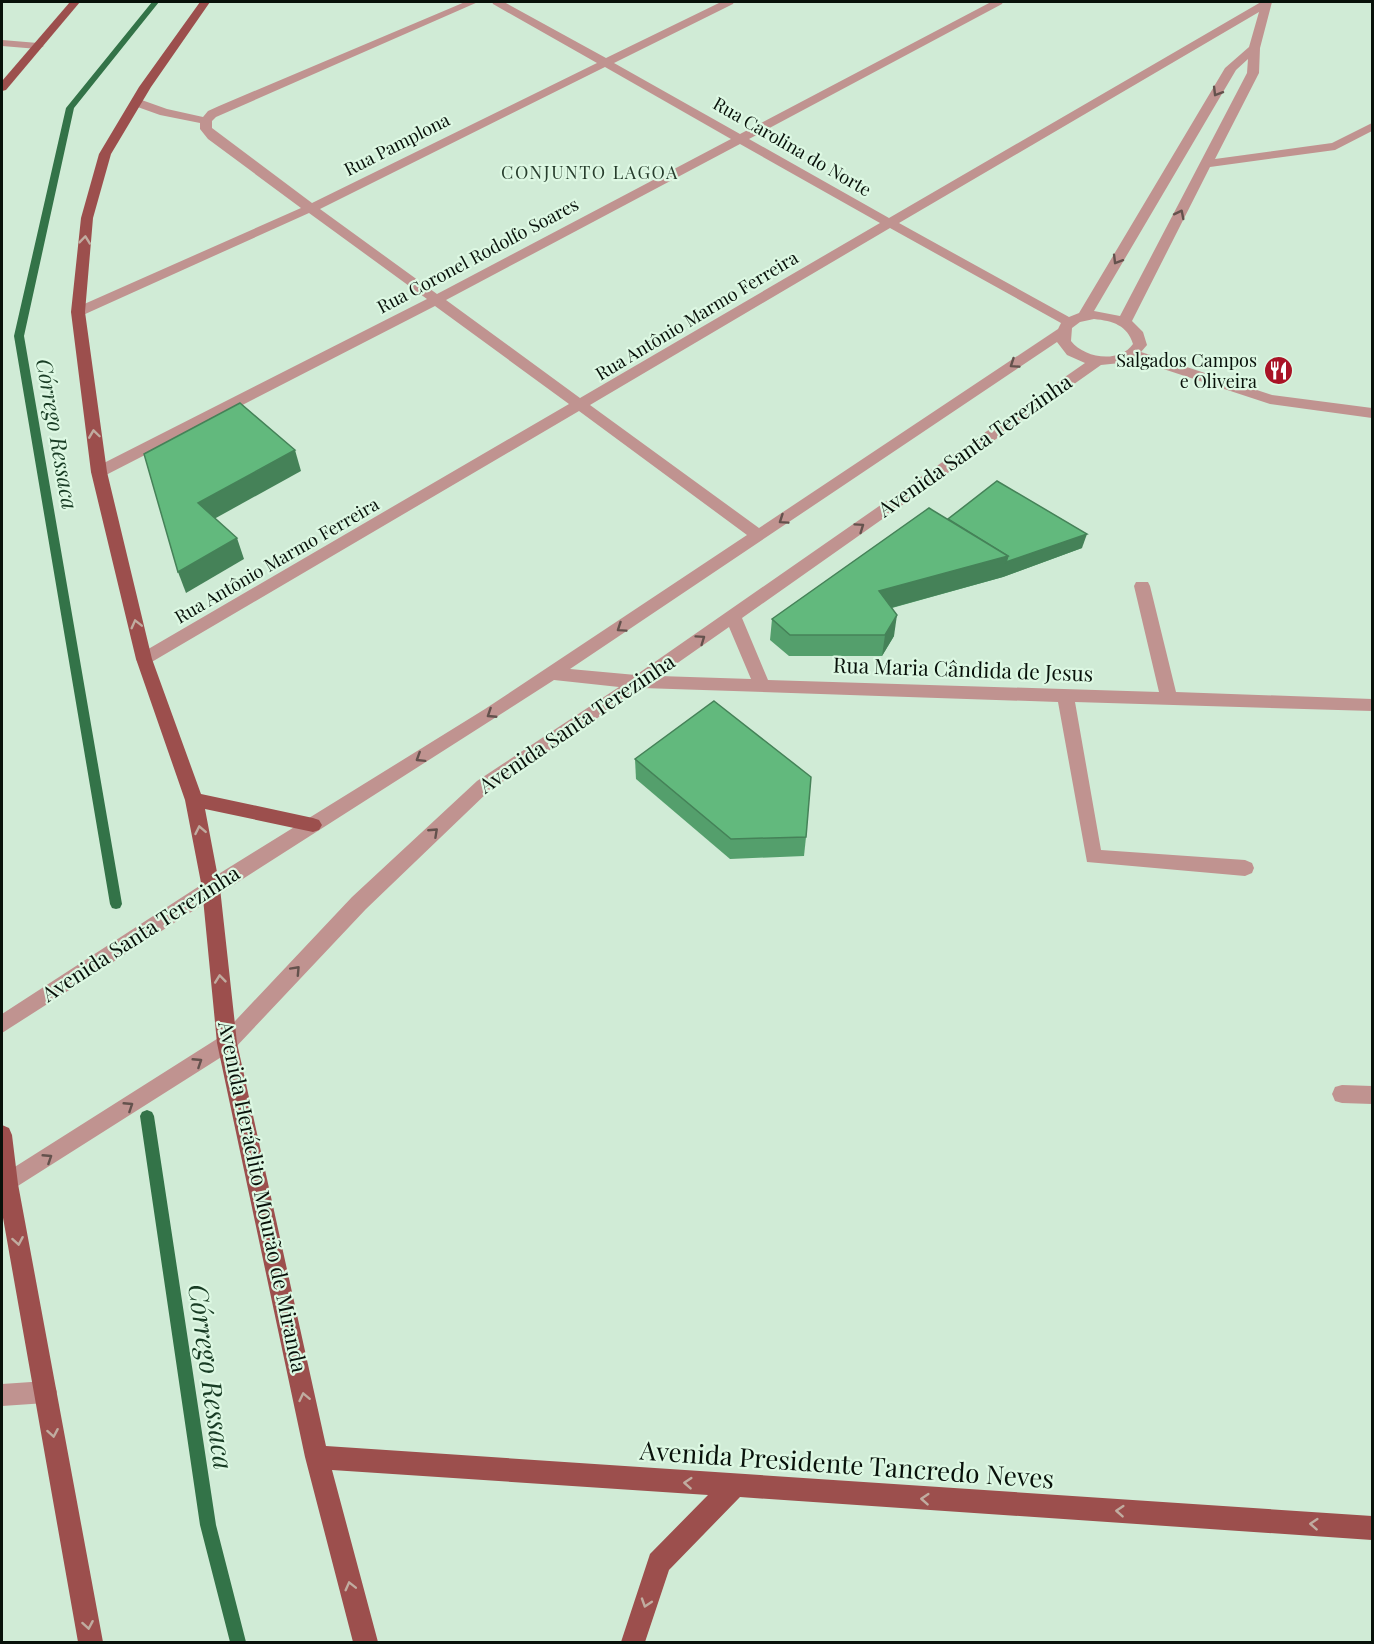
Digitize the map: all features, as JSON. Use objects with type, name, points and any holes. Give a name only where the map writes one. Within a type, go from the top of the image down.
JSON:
[{"type":"main road","points":[[2,88],[75,2]]},
{"type":"main road","name":"Avenida Heráclito Mourão de Miranda","points":[[205,2],[136,102],[105,154],[87,218],[78,312],[99,472],[144,658],[194,800],[211,888],[227,1043],[317,1457],[365,1642]]},
{"type":"main road","points":[[194,800],[313,825]]},
{"type":"main road","points":[[2,1135],[4,1185],[46,1392],[91,1642]]},
{"type":"main road","name":"Avenida Presidente Tancredo Neves","points":[[317,1457],[1372,1528]]},
{"type":"main road","points":[[633,1642],[658,1563],[734,1486]]},
{"type":"street","points":[[473,2],[212,114],[206,121],[206,129],[212,136],[759,536]]},
{"type":"street","name":"Rua Carolina do Norte","points":[[497,2],[740,137],[1066,327]]},
{"type":"street","name":"Rua Pamplona","points":[[78,312],[311,208],[605,61],[729,2]]},
{"type":"street","name":"Rua Coronel Rodolfo Soares","points":[[99,472],[436,300],[740,137],[999,2]]},
{"type":"street","points":[[1124,322],[1253,73],[1254,48],[1267,2]]},
{"type":"street","name":"Rua Antônio Marmo Ferreira","points":[[144,658],[579,406],[1267,2]]},
{"type":"street","points":[[2,43],[38,46]]},
{"type":"street","points":[[1084,316],[1105,316],[1124,322],[1137,334],[1137,349],[1117,361],[1097,361],[1075,353],[1067,346],[1066,327],[1084,316],[1231,68],[1254,48]]},
{"type":"street","points":[[136,102],[164,112],[206,121]]},
{"type":"street","points":[[1206,164],[1335,146],[1372,127]]},
{"type":"street","name":"Avenida Santa Terezinha","points":[[2,1024],[211,888],[552,674],[1066,327]]},
{"type":"street","points":[[1132,354],[1270,399],[1372,413]]},
{"type":"street","name":"Avenida Santa Terezinha","points":[[4,1185],[227,1043],[359,903],[483,786],[639,682],[1097,361]]},
{"type":"street","points":[[1143,586],[1169,699]]},
{"type":"street","points":[[733,616],[762,686]]},
{"type":"street","name":"Rua Maria Cândida de Jesus","points":[[552,674],[639,682],[1372,705]]},
{"type":"street","points":[[1065,695],[1093,857],[1245,868]]},
{"type":"street","points":[[1342,1094],[1372,1095]]},
{"type":"street","points":[[2,1395],[46,1392]]},
{"type":"building","points":[[240,403],[295,450],[198,503],[237,538],[178,572],[144,454]]},
{"type":"building","points":[[997,481],[1087,534],[1006,562],[1008,556],[948,519]]},
{"type":"building","points":[[929,508],[1008,556],[879,591],[897,615],[885,635],[790,635],[772,619]]},
{"type":"building","points":[[714,701],[811,777],[806,837],[731,839],[635,759]]},
{"type":"waterway","name":"Córrego Ressaca","points":[[116,904],[19,336],[70,108],[155,2]]},
{"type":"waterway","name":"Córrego Ressaca","points":[[147,1116],[208,1525],[238,1642]]},
{"type":"place","name":"Salgados Campos e Oliveira","points":[[1278,371]]},
{"type":"district","name":"CONJUNTO LAGOA","points":[[590,173]]}]
